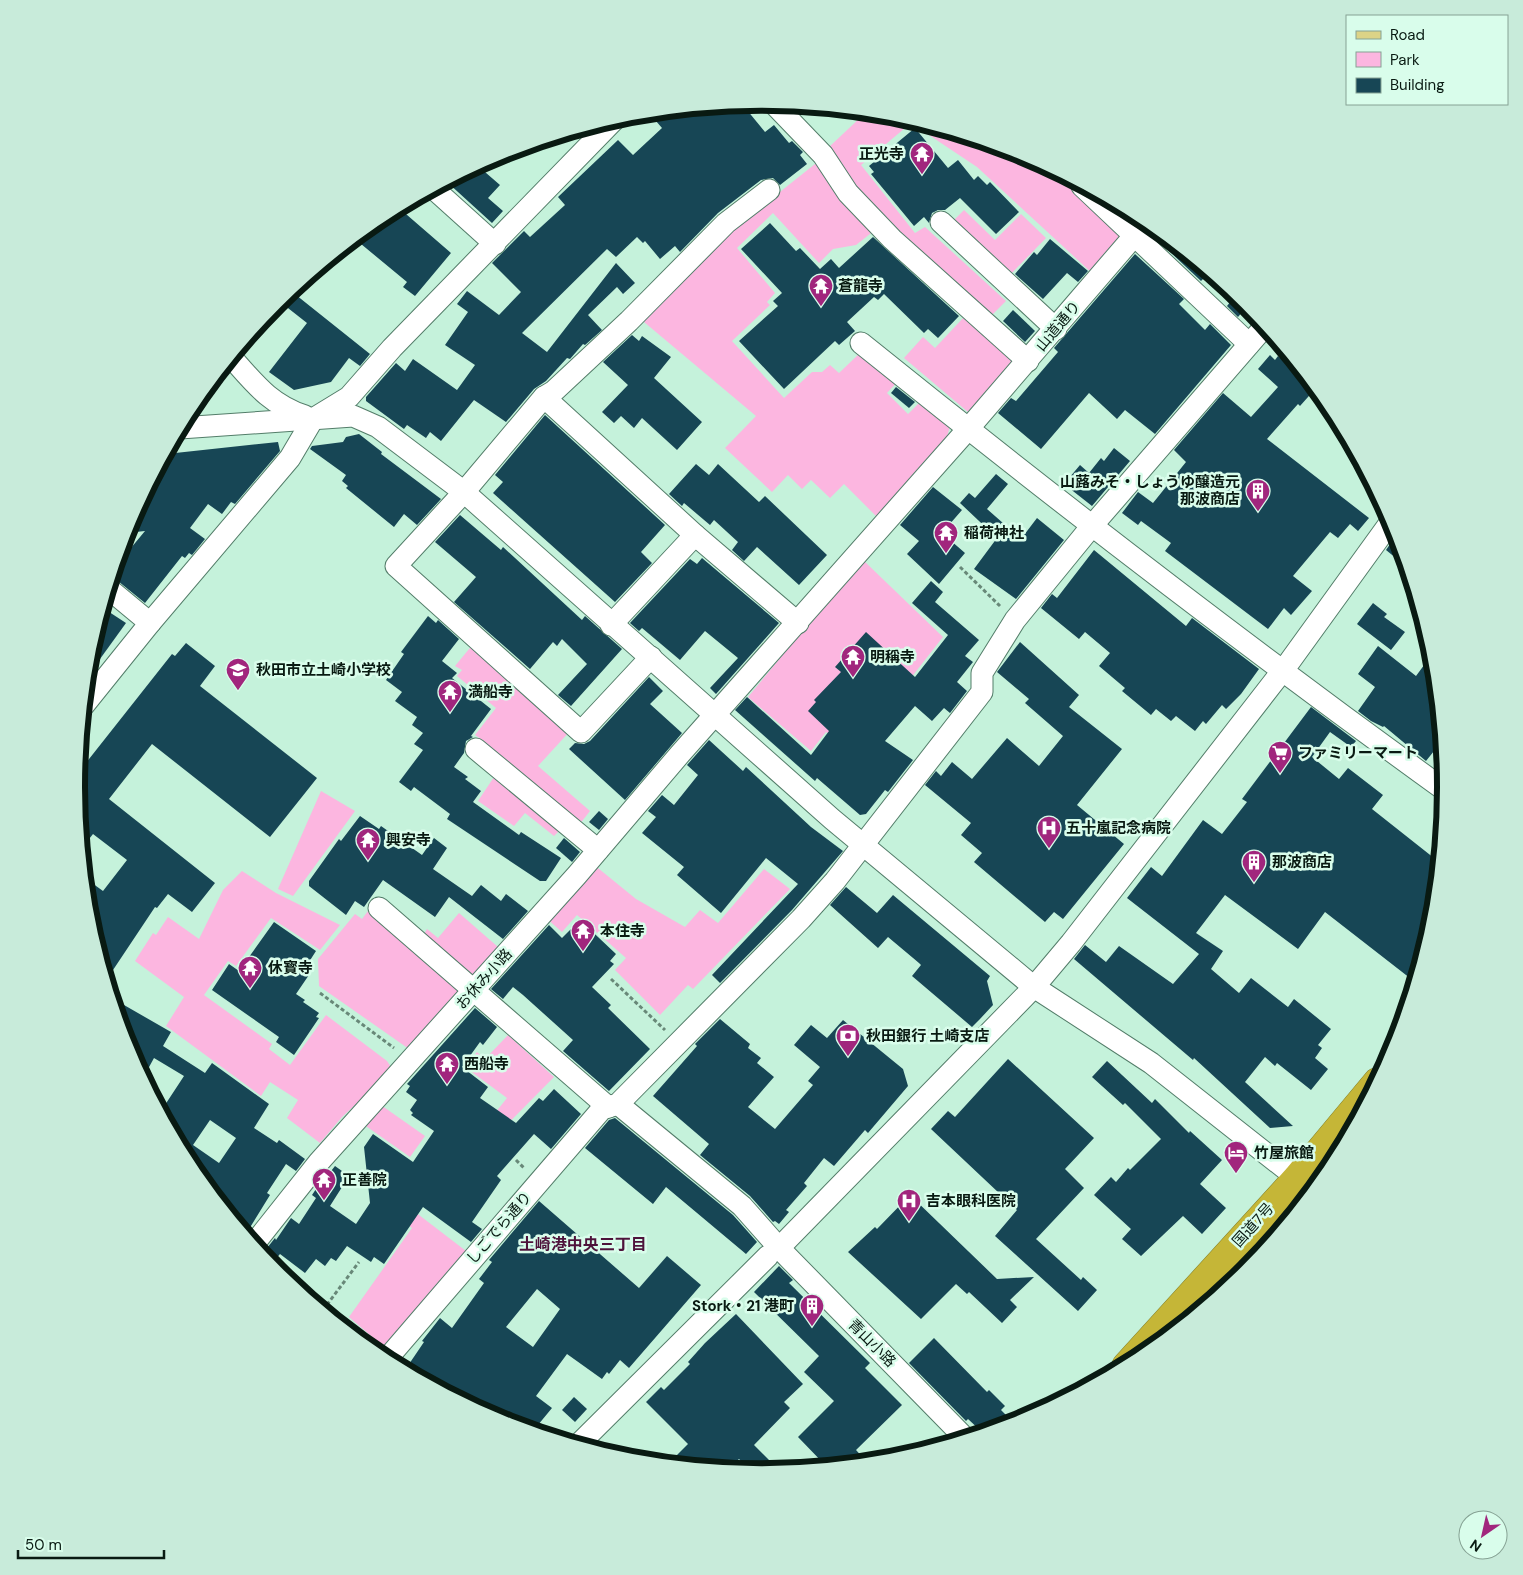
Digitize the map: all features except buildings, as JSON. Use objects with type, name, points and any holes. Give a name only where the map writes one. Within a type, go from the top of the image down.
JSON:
[{"type":"highway","name":"国道7号","points":[[1153,1338],[1304,1185],[1351,1119]]},
{"type":"street","points":[[781,111],[823,154],[848,193],[892,239],[1028,361]]},
{"type":"street","points":[[92,695],[150,622],[290,458],[312,419],[349,397],[392,348],[605,130]]},
{"type":"street","points":[[651,657],[581,732],[396,566],[464,492],[544,396],[554,391],[629,321],[726,223],[769,190]]},
{"type":"street","points":[[439,193],[495,244]]},
{"type":"street","points":[[941,222],[1056,329]]},
{"type":"street","points":[[1141,228],[1249,344]]},
{"type":"street","name":"山道通り","points":[[798,623],[1056,329],[1141,228]]},
{"type":"street","name":"しごでら通り","points":[[392,1353],[602,1109],[613,1106],[801,919],[835,881],[982,692],[982,673],[1015,620],[1091,526],[1261,331]]},
{"type":"street","points":[[861,343],[1091,526],[1349,721],[1438,785]]},
{"type":"street","points":[[236,362],[263,393],[286,410],[312,419]]},
{"type":"street","points":[[544,396],[695,535],[798,623]]},
{"type":"street","points":[[189,427],[354,416],[378,427],[464,492],[611,625],[651,657],[862,844],[1034,987],[1151,1063],[1304,1185]]},
{"type":"street","points":[[583,1440],[773,1252],[1034,987],[1071,943],[1283,670],[1386,528]]},
{"type":"street","points":[[611,625],[695,535]]},
{"type":"street","points":[[114,593],[150,622]]},
{"type":"street","name":"お休み小路","points":[[258,1239],[319,1162],[411,1061],[798,623]]},
{"type":"street","points":[[476,749],[598,850]]},
{"type":"street","name":"青山小路","points":[[379,908],[473,991],[613,1106],[742,1206],[773,1252],[961,1434]]},
{"type":"path","points":[[960,567],[1015,620]]},
{"type":"path","points":[[611,979],[678,1042]]},
{"type":"path","points":[[320,992],[411,1061]]},
{"type":"path","points":[[327,1305],[359,1262]]},
{"type":"green space","points":[[859,119],[906,127],[861,165],[915,233],[925,227],[1006,301],[989,318],[924,259],[883,218],[863,196],[828,148]]},
{"type":"green space","points":[[923,131],[979,147],[1020,162],[1061,181],[1074,188],[1126,236],[1093,274],[977,167]]},
{"type":"green space","points":[[815,164],[822,164],[875,230],[856,245],[833,249],[819,263],[773,213],[737,248],[775,293],[767,302],[770,305],[732,341],[784,398],[812,372],[822,372],[830,365],[839,373],[861,352],[899,380],[887,393],[908,414],[922,400],[950,426],[947,437],[878,518],[844,484],[830,498],[811,480],[802,489],[788,475],[772,492],[725,448],[756,416],[644,322],[654,306],[717,242]]},
{"type":"green space","points":[[964,210],[995,240],[1021,214],[1046,238],[1009,276],[953,221]]},
{"type":"green space","points":[[965,316],[1015,361],[968,412],[904,358],[923,337],[935,348]]},
{"type":"green space","points":[[862,559],[943,637],[903,688],[845,744],[826,732],[811,751],[748,697]]},
{"type":"green space","points":[[474,643],[571,730],[538,766],[590,811],[579,825],[482,744],[484,741],[475,735],[496,708],[457,676],[462,670],[455,666]]},
{"type":"green space","points":[[494,777],[561,829],[554,836],[525,813],[514,826],[478,801]]},
{"type":"green space","points":[[321,791],[355,811],[293,896],[278,889]]},
{"type":"green space","points":[[593,864],[636,899],[685,927],[700,910],[718,923],[764,869],[790,889],[693,989],[688,985],[660,1015],[615,970],[626,958],[577,915],[562,932],[546,918]]},
{"type":"green space","points":[[242,871],[276,893],[340,925],[320,950],[271,918],[236,966],[228,961],[204,995],[272,1044],[269,1049],[290,1065],[326,1015],[387,1061],[393,1070],[342,1117],[320,1143],[287,1118],[298,1100],[270,1082],[261,1096],[166,1026],[184,997],[135,961],[153,933],[156,935],[168,917],[199,939],[223,890]]},
{"type":"green space","points":[[368,911],[462,990],[409,1049],[319,986],[318,959],[355,914],[362,919]]},
{"type":"green space","points":[[459,913],[498,947],[472,977],[423,936],[427,929],[438,938]]},
{"type":"green space","points":[[508,1035],[554,1077],[480,1152],[471,1143],[507,1098],[465,1067],[477,1052],[485,1059]]},
{"type":"green space","points":[[378,1103],[425,1136],[410,1157],[363,1124]]},
{"type":"green space","points":[[389,1192],[466,1251],[384,1347],[349,1317],[412,1228],[389,1210]]},
{"type":"place","name":"正光寺","points":[[922,175]]},
{"type":"place","name":"蒼龍寺","points":[[821,307]]},
{"type":"place","name":"山蕗みそ・しょうゆ醸造元 那波商店","points":[[1258,512]]},
{"type":"place","name":"稲荷神社","points":[[946,554]]},
{"type":"place","name":"明稱寺","points":[[853,678]]},
{"type":"place","name":"秋田市立土崎小学校","points":[[238,691]]},
{"type":"place","name":"満船寺","points":[[450,713]]},
{"type":"place","name":"ファミリーマート","points":[[1280,774]]},
{"type":"place","name":"五十嵐記念病院","points":[[1049,849]]},
{"type":"place","name":"興安寺","points":[[368,861]]},
{"type":"place","name":"那波商店","points":[[1254,883]]},
{"type":"place","name":"本住寺","points":[[583,952]]},
{"type":"place","name":"休寳寺","points":[[250,989]]},
{"type":"place","name":"秋田銀行 土崎支店","points":[[848,1057]]},
{"type":"place","name":"西船寺","points":[[447,1085]]},
{"type":"place","name":"竹屋旅館","points":[[1236,1174]]},
{"type":"place","name":"正善院","points":[[324,1201]]},
{"type":"place","name":"吉本眼科医院","points":[[909,1222]]},
{"type":"place","name":"Stork・21 港町","points":[[812,1327]]},
{"type":"district","name":"土崎港中央三丁目","points":[[583,1244]]}]
